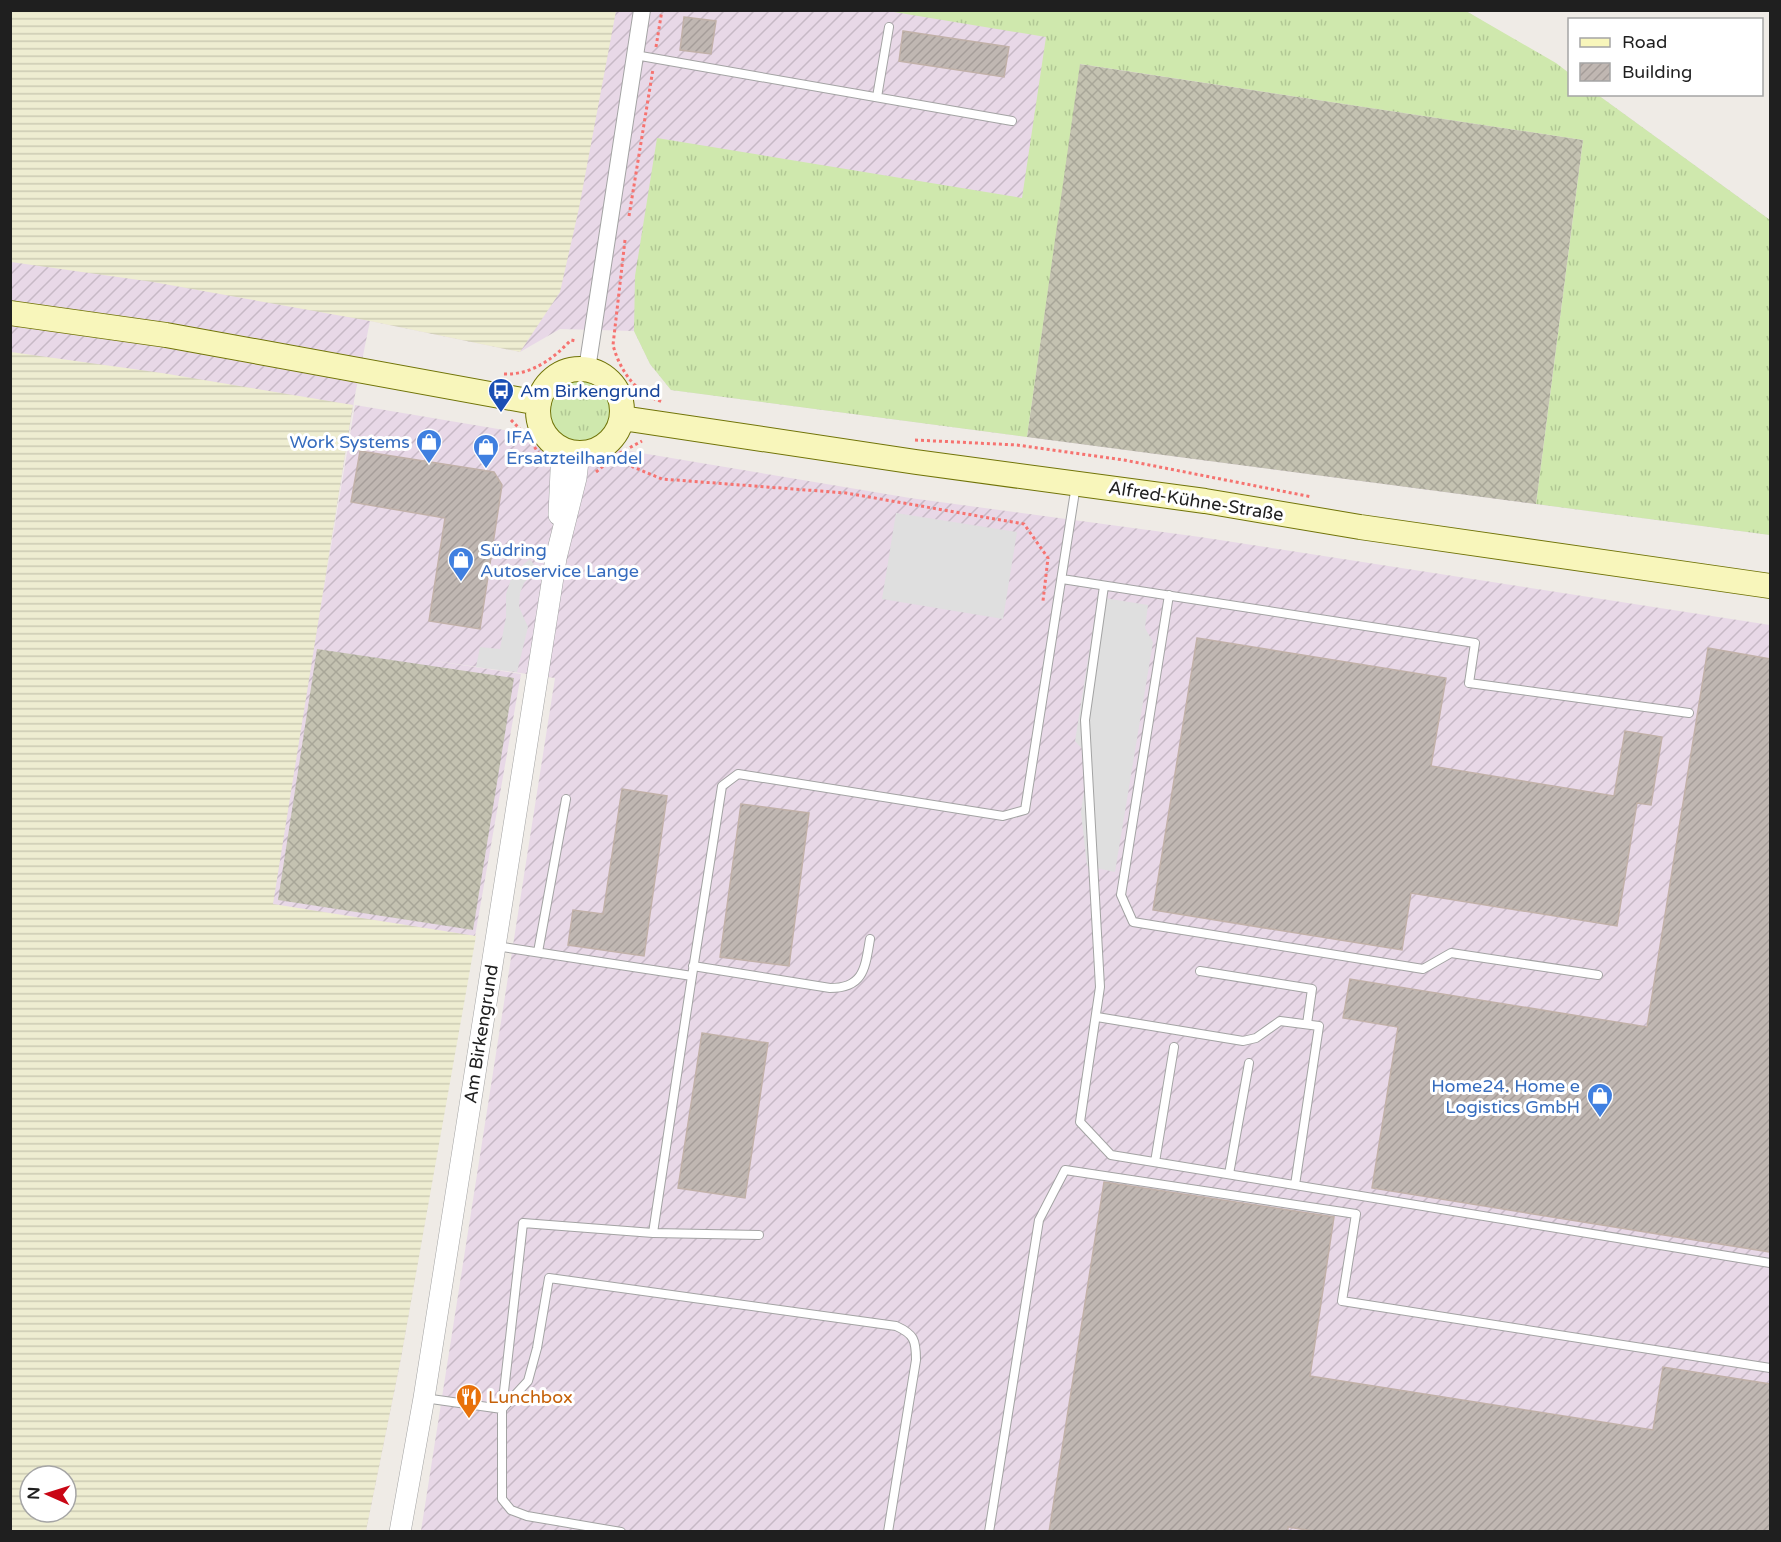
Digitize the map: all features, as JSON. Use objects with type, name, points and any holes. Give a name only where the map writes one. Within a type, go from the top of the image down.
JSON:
[{"type":"main road","points":[[10,313],[166,335],[539,403]]},
{"type":"main road","points":[[587,369],[598,372],[615,386],[622,407],[622,418],[619,428],[599,449],[562,455],[543,430],[538,417],[539,403],[542,393],[556,376],[566,371],[587,369]]},
{"type":"main road","name":"Alfred-Kühne-Straße","points":[[622,418],[1770,586]]},
{"type":"street","points":[[587,369],[642,10]]},
{"type":"street","name":"Am Birkengrund","points":[[400,1532],[424,1398],[560,536],[562,455]]},
{"type":"lane","points":[[877,98],[889,27]]},
{"type":"lane","points":[[635,55],[1012,121]]},
{"type":"lane","points":[[652,1233],[722,786],[738,774],[1003,816],[1025,810],[1077,483]]},
{"type":"lane","points":[[1062,579],[1475,643],[1468,683],[1689,712]]},
{"type":"lane","points":[[1104,586],[1084,720],[1100,987],[1080,1122],[1111,1155],[1770,1263]]},
{"type":"lane","points":[[1169,595],[1120,895],[1133,922],[1423,969],[1451,953],[1598,975]]},
{"type":"lane","points":[[538,952],[566,799]]},
{"type":"lane","points":[[693,966],[830,988],[847,988],[857,981],[865,965],[870,939]]},
{"type":"lane","points":[[495,946],[692,976]]},
{"type":"lane","points":[[1200,971],[1312,989],[1307,1024]]},
{"type":"lane","points":[[1097,1017],[1243,1041],[1256,1038],[1280,1021],[1318,1026],[1295,1185]]},
{"type":"lane","points":[[1155,1162],[1174,1047]]},
{"type":"lane","points":[[1229,1174],[1250,1063]]},
{"type":"lane","points":[[989,1532],[1039,1220],[1065,1170],[1356,1214],[1342,1301],[1770,1368]]},
{"type":"lane","points":[[621,1532],[527,1516],[511,1510],[502,1499],[501,1409],[523,1223],[652,1233],[759,1235]]},
{"type":"lane","points":[[501,1409],[528,1381],[537,1348],[549,1278],[896,1326],[909,1332],[916,1340],[916,1360],[888,1532]]},
{"type":"lane","points":[[424,1398],[501,1409]]},
{"type":"path","points":[[629,217],[662,10]]},
{"type":"path","points":[[627,229],[613,345],[616,356],[635,387],[650,398]]},
{"type":"path","points":[[518,375],[530,371],[555,355],[571,340],[576,341]]},
{"type":"path","points":[[511,413],[510,418],[529,438],[562,455]]},
{"type":"path","points":[[589,478],[618,454],[643,441],[643,436]]},
{"type":"path","points":[[618,454],[633,467],[662,479],[846,493],[1024,524],[1048,558],[1043,601]]},
{"type":"shaded area","points":[[10,11],[1466,11],[1568,72],[1568,96],[1599,96],[1770,220],[1770,535],[671,390],[650,364],[634,331],[560,329],[520,352],[370,321],[355,395],[319,618],[355,405],[910,498],[1200,537],[1770,625],[1770,1531],[421,1531],[555,678],[414,658],[521,674],[401,1358],[366,1531],[11,1531]]},
{"type":"shaded area","points":[[1079,64],[1583,140],[1536,504],[1027,437]]},
{"type":"shaded area","points":[[896,513],[1017,532],[1003,619],[882,599]]},
{"type":"shaded area","points":[[530,559],[537,569],[524,583],[520,593],[519,607],[528,627],[517,672],[476,667],[480,647],[500,649],[506,617],[506,594],[513,573]]},
{"type":"shaded area","points":[[1098,597],[1148,605],[1145,628],[1153,642],[1115,872],[1087,866],[1081,812],[1089,757],[1075,741]]},
{"type":"shaded area","points":[[317,649],[514,678],[473,930],[278,900]]},
{"type":"green space","points":[[11,10],[616,11],[579,208],[560,292],[520,352],[370,321],[153,282],[11,262]]},
{"type":"green space","points":[[888,11],[1466,11],[1556,63],[1568,72],[1568,96],[1599,96],[1770,220],[1770,535],[1536,504],[1583,140],[1080,64],[1027,437],[671,390],[650,364],[634,331],[635,276],[657,138],[1022,198],[1046,37]]},
{"type":"green space","points":[[11,352],[162,373],[353,405],[273,904],[476,936],[401,1358],[366,1531],[11,1531]]},
{"type":"green space","points":[[579,376],[592,379],[603,386],[610,397],[613,410],[610,423],[603,434],[592,441],[579,444],[566,441],[555,434],[548,423],[545,410],[548,397],[555,386],[566,379]]},
{"type":"building","points":[[684,17],[716,21],[711,54],[680,50]]},
{"type":"building","points":[[903,31],[1009,47],[1004,77],[899,61]]},
{"type":"building","points":[[360,451],[494,472],[502,485],[480,629],[429,621],[445,518],[351,502]]},
{"type":"building","points":[[1197,638],[1446,678],[1431,766],[1614,796],[1625,731],[1662,737],[1651,805],[1637,803],[1617,926],[1411,893],[1402,950],[1153,910]]},
{"type":"building","points":[[1708,648],[1770,659],[1770,1252],[1372,1188],[1398,1027],[1343,1018],[1350,979],[1647,1027]]},
{"type":"building","points":[[622,789],[667,796],[644,956],[568,945],[573,910],[603,914]]},
{"type":"building","points":[[741,804],[809,813],[789,966],[720,957]]},
{"type":"building","points":[[702,1033],[768,1043],[745,1198],[678,1188]]},
{"type":"building","points":[[1104,1182],[1334,1217],[1310,1376],[1653,1430],[1663,1367],[1770,1384],[1770,1532],[1319,1532],[1288,1527],[1288,1532],[1049,1532]]},
{"type":"place","name":"Am Birkengrund","points":[[501,414]]},
{"type":"place","name":"Work Systems","points":[[429,465]]},
{"type":"place","name":"IFA Ersatzteilhandel","points":[[486,470]]},
{"type":"place","name":"Südring Autoservice Lange","points":[[461,583]]},
{"type":"place","name":"Home24. Home e Logistics GmbH","points":[[1600,1119]]},
{"type":"place","name":"Lunchbox","points":[[469,1420]]}]
